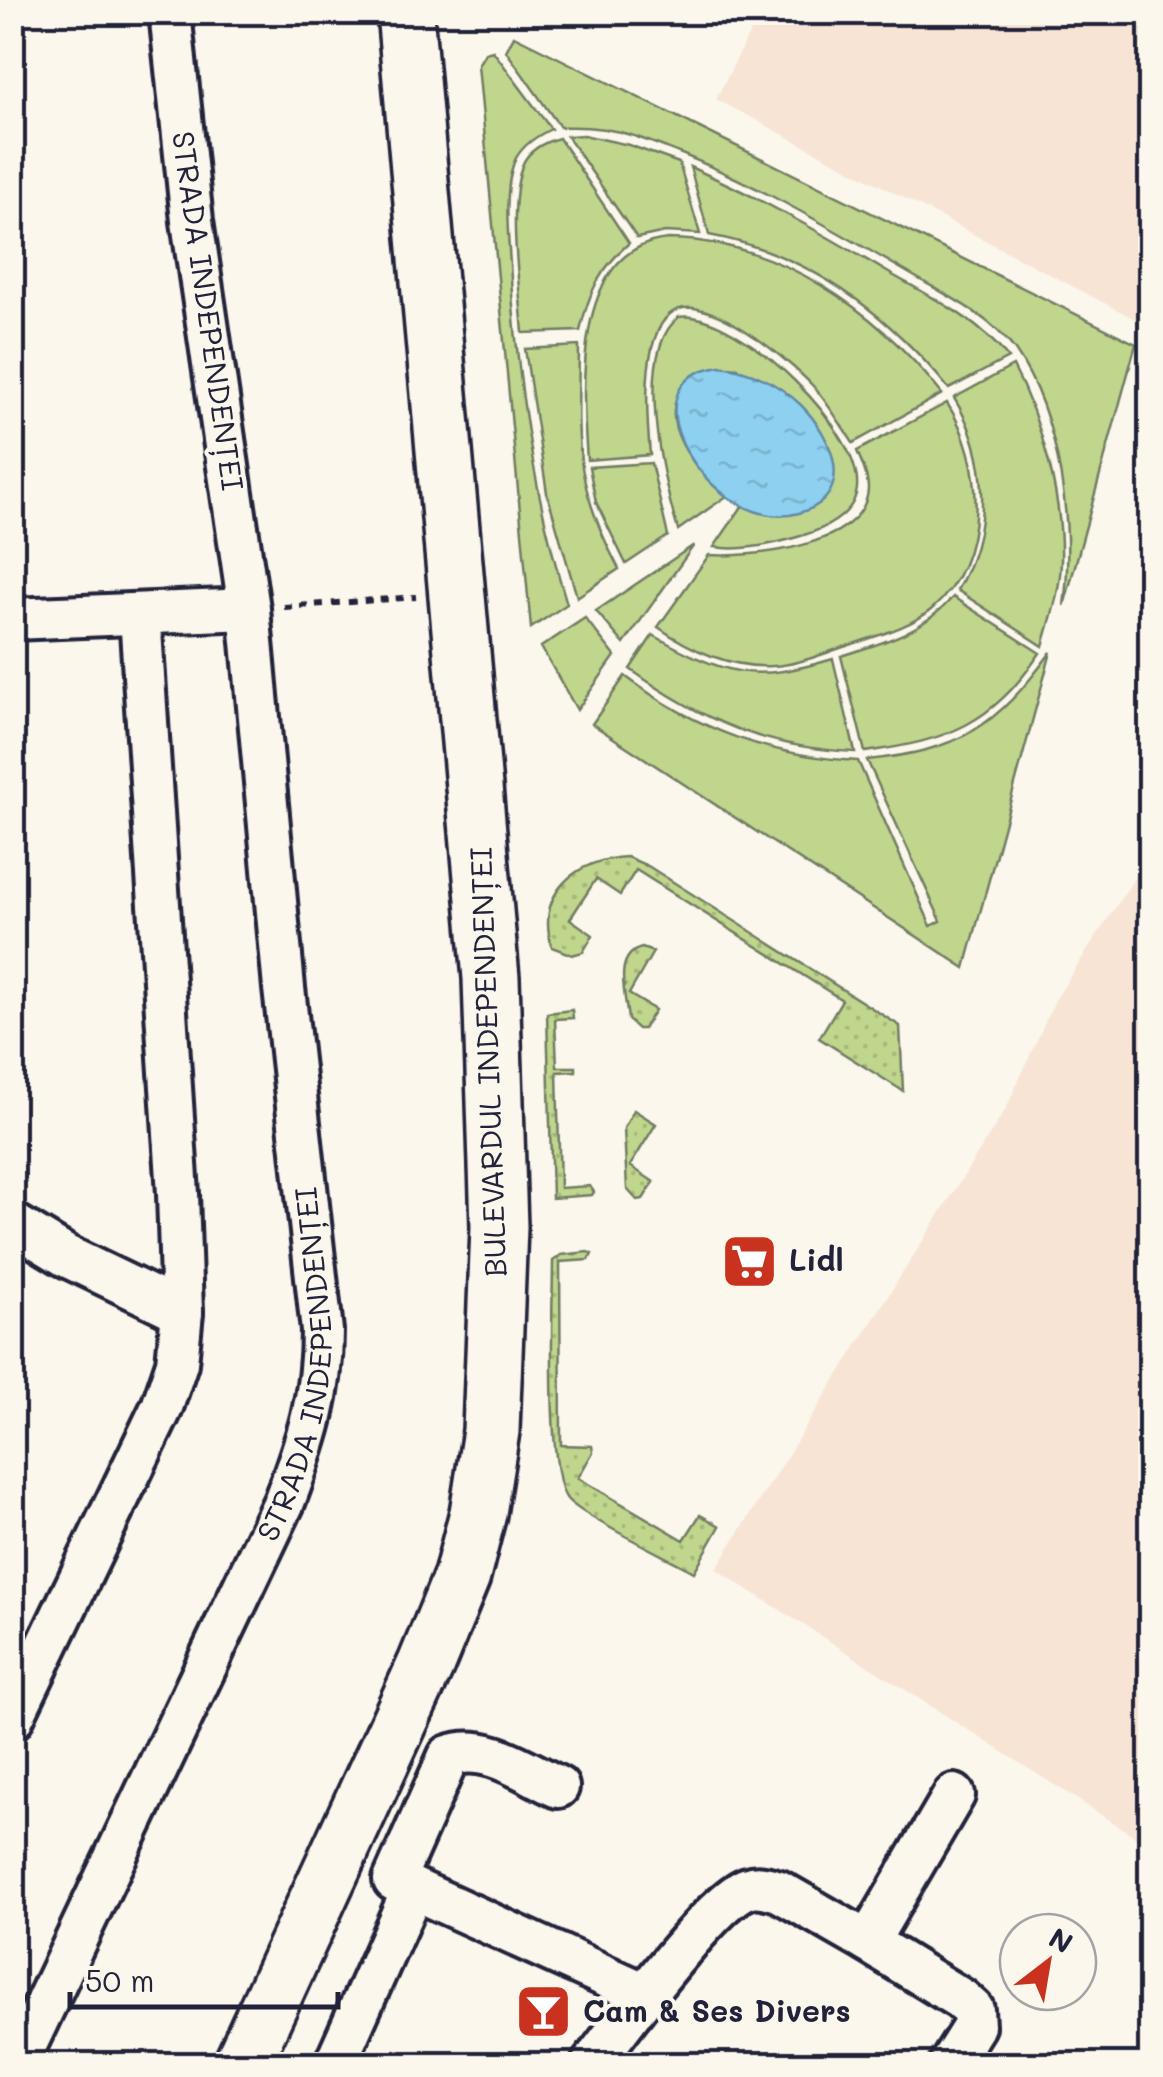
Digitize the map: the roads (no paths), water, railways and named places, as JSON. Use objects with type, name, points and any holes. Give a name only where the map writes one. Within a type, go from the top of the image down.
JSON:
[{"type":"main road","name":"BULEVARDUL INDEPENDENȚEI","points":[[242,2064],[426,1664],[454,1594],[478,1513],[489,1446],[498,1305],[498,1156],[484,872],[405,12]]},
{"type":"street","name":"STRADA INDEPENDENȚEI","points":[[16,2064],[284,1502],[320,1387],[322,1330],[248,609],[192,221],[170,12]]},
{"type":"street","points":[[12,618],[248,609]]},
{"type":"street","points":[[12,1720],[162,1407],[176,1363],[182,1312],[178,1194],[140,615]]},
{"type":"street","points":[[12,1223],[66,1256],[182,1312]]},
{"type":"street","points":[[558,1787],[484,1753],[472,1751],[449,1756],[394,1880],[644,1994]]},
{"type":"street","points":[[868,1942],[954,1795]]},
{"type":"street","points":[[592,2064],[644,1994],[722,1907],[748,1888],[763,1886],[779,1891],[868,1942],[973,2010],[974,2026],[950,2064]]},
{"type":"street","points":[[335,2064],[413,1889]]},
{"type":"water","points":[[720,366],[742,370],[774,384],[813,418],[834,465],[829,493],[817,505],[799,513],[767,514],[737,503],[710,481],[689,454],[677,426],[676,399],[690,378]]},
{"type":"place","name":"Lidl","points":[[750,1261]]},
{"type":"place","name":"Cam & Ses Divers","points":[[544,2012]]}]
